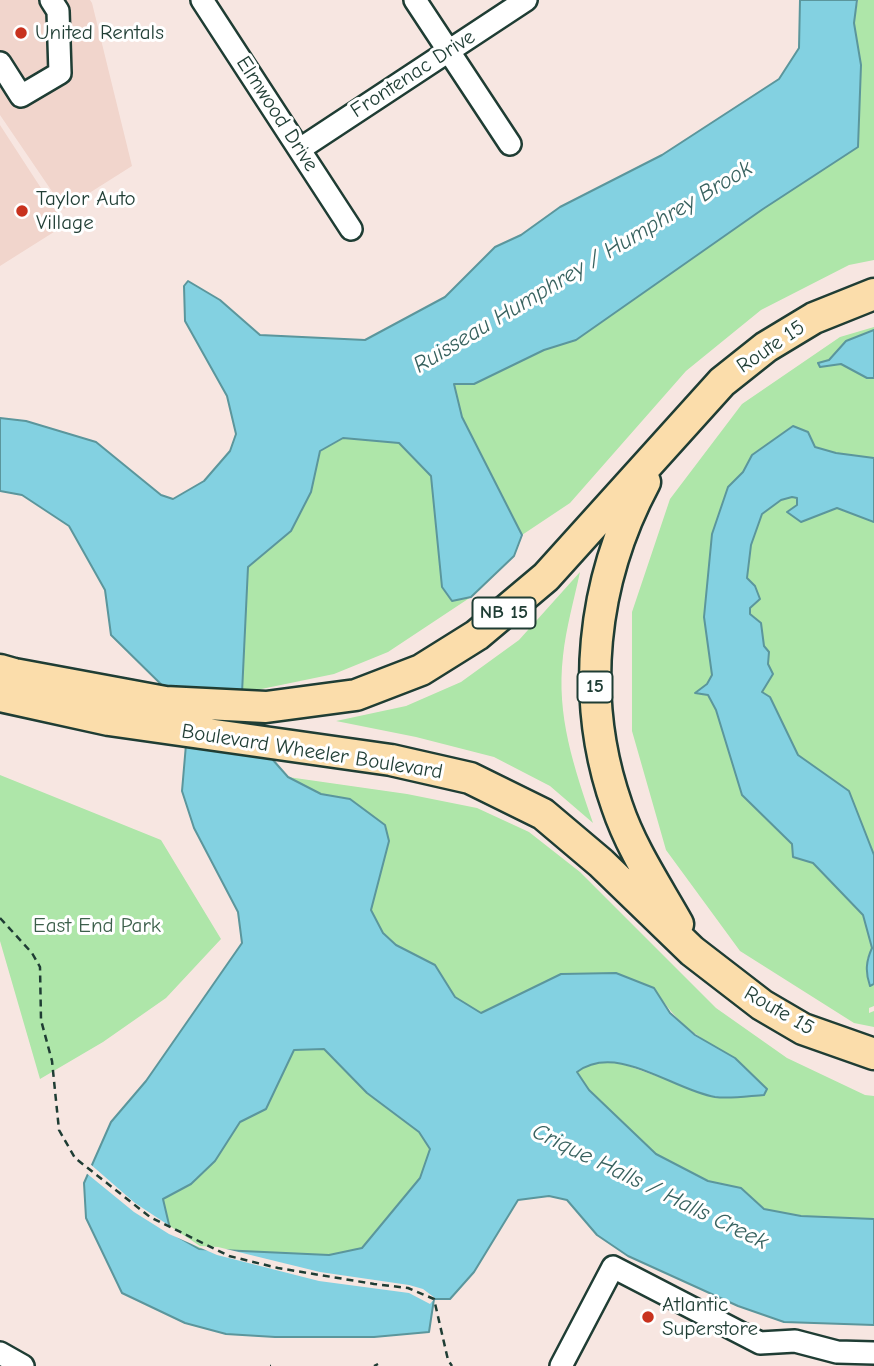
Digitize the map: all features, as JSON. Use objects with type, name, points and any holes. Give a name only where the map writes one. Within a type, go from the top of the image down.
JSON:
[{"type":"highway","name":"Route 15","points":[[684,423],[722,382],[766,347],[814,318],[874,294]]},
{"type":"highway","name":"Boulevard Wheeler Boulevard","points":[[0,696],[109,720],[265,707],[356,695],[421,670],[477,635],[546,577],[684,423]]},
{"type":"highway","name":"15","points":[[684,423],[654,465],[630,509],[612,557],[600,606],[595,657],[596,707],[603,758],[617,806],[637,853],[692,951]]},
{"type":"highway","name":"Boulevard Wheeler Boulevard","points":[[0,670],[274,744],[391,760],[470,778],[543,814],[601,863],[692,951]]},
{"type":"highway","name":"Route 15","points":[[692,951],[762,1005],[803,1029],[874,1054]]},
{"type":"street","points":[[0,64],[21,96],[60,73],[58,11],[51,0]]},
{"type":"street","points":[[415,0],[510,144]]},
{"type":"street","name":"Frontenac Drive","points":[[300,149],[526,0]]},
{"type":"street","name":"Elmwood Drive","points":[[211,3],[351,229]]},
{"type":"street","points":[[561,1366],[613,1267],[760,1343],[795,1341],[839,1359],[874,1353]]},
{"type":"street","points":[[0,1353],[23,1366]]},
{"type":"path","points":[[1,920],[32,953],[40,967],[41,1020],[52,1061],[59,1130],[75,1158],[131,1205],[229,1256],[278,1268],[408,1287],[435,1299],[448,1360],[452,1366]]},
{"type":"shaded area","points":[[0,0],[90,0],[92,3],[132,166],[64,209],[0,115]]},
{"type":"shaded area","points":[[0,125],[65,225],[0,266]]},
{"type":"green space","points":[[858,0],[874,0],[874,260],[849,265],[761,310],[686,371],[570,503],[522,535],[462,417],[454,384],[474,384],[544,350],[576,340],[763,209],[858,147],[861,65],[854,23]]},
{"type":"green space","points":[[874,327],[874,330],[846,341],[829,360],[818,364],[821,367],[841,364],[867,378],[874,378],[874,458],[814,447],[807,432],[752,455],[743,472],[728,487],[712,534],[704,617],[712,675],[707,684],[696,693],[708,695],[716,710],[742,795],[792,844],[793,857],[813,862],[863,915],[873,949],[867,959],[870,986],[874,984],[874,1006],[869,1008],[869,1013],[874,1011],[874,1027],[854,1023],[740,951],[666,850],[632,731],[632,612],[670,499],[742,404],[840,337]]},
{"type":"green space","points":[[343,438],[399,443],[431,476],[442,587],[452,601],[471,597],[388,652],[334,674],[242,693],[248,567],[291,531],[311,492],[320,451]]},
{"type":"green space","points":[[797,498],[801,522],[837,507],[874,522],[874,855],[849,791],[798,755],[770,698],[762,692],[773,674],[768,664],[769,652],[764,646],[761,623],[750,614],[747,578],[751,545],[762,514],[781,500]]},
{"type":"green space","points":[[580,572],[564,646],[562,700],[573,761],[593,823],[550,786],[494,757],[416,737],[336,721],[406,706],[461,682],[519,640]]},
{"type":"green space","name":"East End Park","points":[[0,775],[161,840],[221,939],[166,998],[103,1042],[40,1079],[0,941]]},
{"type":"green space","points":[[288,777],[407,794],[477,808],[529,832],[580,872],[716,1008],[787,1058],[865,1095],[874,1096],[874,1219],[801,1216],[764,1209],[741,1188],[708,1181],[656,1154],[589,1090],[577,1072],[588,1063],[620,1063],[715,1097],[735,1058],[689,1029],[654,988],[561,974],[481,1013],[455,997],[435,965],[396,945],[383,933],[371,910],[389,841],[350,799],[321,794]]},
{"type":"green space","points":[[324,1049],[367,1093],[419,1132],[430,1149],[420,1178],[362,1248],[329,1255],[198,1249],[171,1233],[163,1199],[191,1184],[215,1161],[240,1122],[266,1109],[294,1050]]},
{"type":"water","points":[[800,0],[857,0],[854,23],[861,65],[858,147],[763,209],[576,340],[544,350],[474,384],[454,384],[462,417],[522,535],[514,556],[471,597],[452,601],[442,587],[431,476],[399,443],[343,438],[320,451],[311,492],[291,531],[248,567],[242,693],[265,751],[288,777],[321,794],[350,799],[385,825],[389,841],[371,910],[383,933],[396,945],[435,965],[455,997],[481,1013],[561,974],[616,973],[654,988],[670,1013],[695,1035],[735,1058],[767,1089],[764,1095],[721,1098],[699,1093],[627,1065],[610,1062],[593,1064],[577,1072],[589,1090],[656,1154],[708,1181],[741,1188],[764,1209],[801,1216],[874,1219],[874,1325],[784,1322],[738,1306],[628,1256],[597,1235],[567,1200],[549,1196],[518,1200],[474,1272],[450,1299],[434,1299],[429,1332],[374,1337],[226,1334],[185,1323],[122,1293],[86,1218],[84,1183],[111,1122],[146,1081],[242,943],[238,912],[194,828],[182,791],[188,721],[174,697],[111,635],[105,590],[69,526],[22,495],[0,491],[0,418],[26,421],[96,442],[161,495],[173,499],[204,481],[230,451],[236,434],[227,396],[185,321],[184,286],[188,281],[220,300],[260,335],[365,340],[445,297],[495,247],[521,235],[560,207],[662,155],[779,79],[799,48]],"holes":[[[324,1049],[367,1093],[419,1132],[430,1149],[420,1178],[362,1248],[329,1255],[199,1249],[171,1233],[163,1199],[191,1184],[215,1161],[240,1122],[266,1109],[294,1050]]]},
{"type":"water","points":[[874,330],[874,378],[867,378],[841,364],[820,367],[818,363],[829,360],[846,341]]},
{"type":"water","points":[[793,426],[808,432],[815,447],[874,458],[874,522],[837,508],[801,522],[787,512],[797,505],[797,498],[781,500],[762,514],[751,545],[747,578],[755,586],[760,599],[750,608],[750,614],[761,623],[764,646],[769,652],[768,664],[773,674],[762,692],[770,697],[798,755],[849,791],[874,855],[874,984],[870,986],[867,967],[872,948],[863,915],[813,863],[793,857],[792,844],[742,795],[716,710],[708,695],[695,693],[707,684],[712,675],[704,617],[712,534],[728,487],[743,472],[752,455]]},
{"type":"pier","points":[[89,1163],[135,1203],[200,1246],[218,1247],[320,1272],[409,1285],[423,1289],[435,1298],[430,1304],[409,1293],[319,1281],[217,1255],[169,1234],[134,1212],[85,1172]]},
{"type":"place","name":"United Rentals","points":[[21,33]]},
{"type":"place","name":"Taylor Auto Village","points":[[22,211]]},
{"type":"place","name":"Atlantic Superstore","points":[[648,1317]]},
{"type":"water label","name":"Ruisseau Humphrey / Humphrey Brook","points":[[583,267]]},
{"type":"water label","name":"Crique Halls / Halls Creek","points":[[650,1187]]}]
